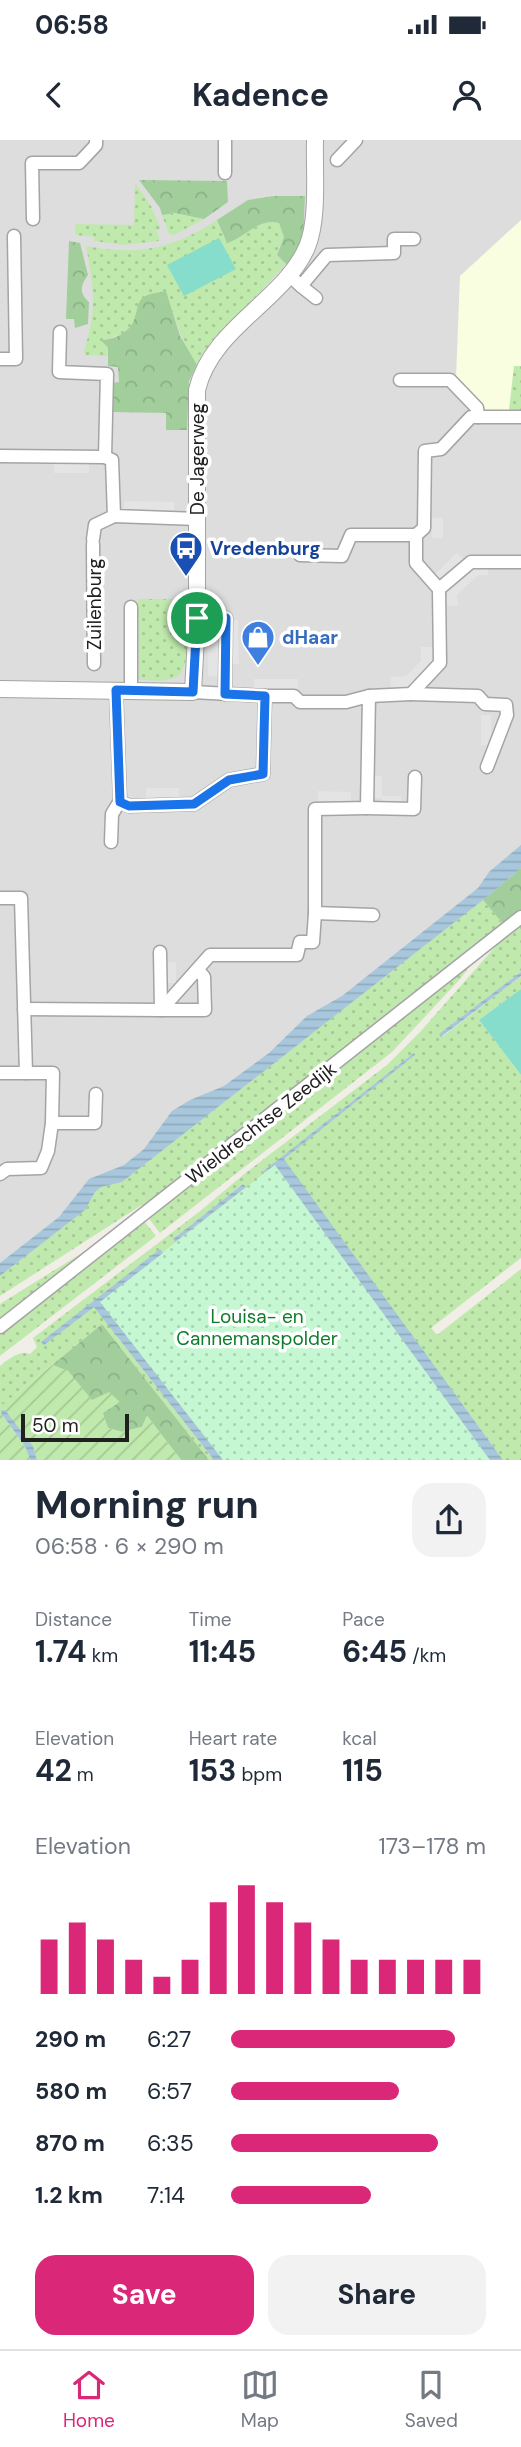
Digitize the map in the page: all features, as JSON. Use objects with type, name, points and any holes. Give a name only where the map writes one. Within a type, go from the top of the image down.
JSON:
[{"type":"street","points":[[33,219],[32,163],[79,163],[96,145],[96,140]]},
{"type":"street","points":[[225,140],[225,173]]},
{"type":"street","name":"De Jagerweg","points":[[193,692],[197,618],[197,400],[202,373],[221,344],[302,257],[312,229],[315,140]]},
{"type":"street","points":[[337,160],[356,140]]},
{"type":"street","points":[[0,359],[16,359],[14,236]]},
{"type":"street","points":[[301,286],[327,255],[394,253],[394,239],[414,239]]},
{"type":"street","points":[[289,274],[316,299]]},
{"type":"street","points":[[0,295],[15,295]]},
{"type":"street","points":[[60,332],[59,372],[107,374],[105,457]]},
{"type":"street","points":[[400,380],[450,380],[477,408],[478,417]]},
{"type":"street","points":[[300,555],[342,556],[351,535],[416,535],[424,528],[425,451],[441,449],[471,417],[521,417]]},
{"type":"street","points":[[0,456],[105,457],[112,460],[114,516],[198,519]]},
{"type":"street","name":"Zuilenburg","points":[[94,664],[94,525],[114,516]]},
{"type":"street","points":[[411,694],[440,663],[439,589],[416,563],[416,535]]},
{"type":"street","points":[[439,589],[471,562],[521,562]]},
{"type":"street","points":[[111,842],[112,814],[120,802],[123,690],[131,607]]},
{"type":"street","points":[[197,618],[226,618],[225,694]]},
{"type":"street","points":[[0,689],[294,696],[300,702],[346,702],[369,696],[411,694],[478,696],[485,704],[506,705],[507,715],[487,767]]},
{"type":"street","points":[[120,802],[129,806],[194,804],[229,780],[263,774],[265,696]]},
{"type":"street","points":[[368,808],[369,696]]},
{"type":"street","points":[[161,1010],[210,955],[297,956],[300,942],[313,942],[315,809],[414,809],[415,777]]},
{"type":"street","points":[[0,898],[22,898],[26,1073]]},
{"type":"street","points":[[314,913],[373,915]]},
{"type":"street","name":"Wieldrechtse Zeedijk","points":[[0,1327],[521,917]]},
{"type":"street","points":[[160,952],[161,1010]]},
{"type":"street","points":[[24,1009],[205,1010],[204,977],[198,970]]},
{"type":"street","points":[[0,1073],[52,1073],[52,1123],[48,1151],[41,1168],[7,1168],[0,1174]]},
{"type":"street","points":[[52,1123],[95,1124],[96,1094]]},
{"type":"shaded area","points":[[0,140],[521,140],[521,903],[0,1283]]},
{"type":"shaded area","points":[[521,220],[521,415],[489,414],[456,378],[460,276]]},
{"type":"shaded area","points":[[219,238],[236,269],[184,296],[167,265]]},
{"type":"shaded area","points":[[54,463],[89,463],[89,473],[54,473]]},
{"type":"shaded area","points":[[124,501],[174,502],[174,512],[124,511]]},
{"type":"shaded area","points":[[432,518],[443,518],[443,538],[432,538]]},
{"type":"shaded area","points":[[457,553],[465,561],[442,582],[435,574]]},
{"type":"shaded area","points":[[474,565],[488,566],[488,575],[478,575],[457,595],[458,606],[447,606],[447,590]]},
{"type":"shaded area","points":[[238,620],[239,664],[229,664],[229,675],[208,676],[207,636],[212,635],[211,621]]},
{"type":"shaded area","points":[[421,647],[433,647],[434,664],[408,689],[391,690],[390,677],[406,676],[421,661]]},
{"type":"shaded area","points":[[254,679],[298,679],[298,689],[254,689]]},
{"type":"shaded area","points":[[481,715],[491,715],[491,745],[481,745]]},
{"type":"shaded area","points":[[371,776],[382,776],[382,796],[401,796],[401,805],[382,805],[382,798],[371,798]]},
{"type":"shaded area","points":[[146,788],[179,788],[179,799],[146,799]]},
{"type":"shaded area","points":[[318,791],[351,792],[351,801],[318,801]]},
{"type":"shaded area","points":[[521,845],[521,868],[483,900],[122,1182],[101,1187],[85,1210],[0,1276],[0,1263],[59,1217],[89,1179],[124,1165],[144,1149],[172,1111],[190,1100],[224,1086],[269,1053],[307,1016],[342,996],[478,888],[489,872]]},
{"type":"shaded area","points":[[166,962],[176,962],[176,983],[166,983]]},
{"type":"shaded area","points":[[521,972],[521,976],[441,1037],[439,1034]]},
{"type":"shaded area","points":[[521,989],[521,1075],[479,1020]]},
{"type":"shaded area","points":[[414,1053],[415,1055],[284,1159],[503,1460],[490,1460],[275,1165],[261,1173]]},
{"type":"shaded area","points":[[243,1184],[246,1187],[175,1242],[173,1239]]},
{"type":"shaded area","points":[[160,1249],[163,1253],[100,1302],[223,1460],[214,1460],[94,1307],[44,1345],[41,1342]]},
{"type":"shaded area","points":[[5,1410],[33,1446],[37,1460],[30,1460],[25,1446],[1,1413]]},
{"type":"green space","points":[[139,180],[227,181],[228,202],[204,219],[175,213],[162,215],[160,208]]},
{"type":"green space","points":[[135,183],[150,204],[161,229],[156,231],[159,241],[124,245],[94,241],[94,237],[76,235],[75,224],[134,225]]},
{"type":"green space","points":[[274,196],[305,196],[303,240],[295,260],[286,264],[277,255],[284,237],[279,223],[259,225],[227,243],[217,220],[248,200]]},
{"type":"green space","points":[[175,213],[204,219],[174,235],[169,234],[162,215]]},
{"type":"green space","points":[[217,220],[227,243],[259,225],[279,223],[284,237],[278,257],[286,264],[205,351],[197,365],[185,346],[165,291],[136,318],[125,333],[101,341],[108,347],[107,356],[85,355],[93,298],[86,246],[122,250],[154,248],[185,238]]},
{"type":"green space","points":[[69,241],[80,243],[88,275],[82,289],[89,302],[88,324],[75,328],[74,319],[66,319]]},
{"type":"green space","points":[[166,291],[180,336],[197,365],[189,381],[187,430],[166,430],[166,413],[112,412],[112,383],[119,382],[118,367],[108,366],[108,347],[100,340],[117,337],[130,327],[142,298]]},
{"type":"green space","points":[[514,366],[521,366],[521,411],[509,410]]},
{"type":"green space","points":[[138,599],[188,599],[185,663],[182,671],[174,678],[159,681],[139,680]]},
{"type":"green space","points":[[521,868],[521,913],[505,926],[483,900]]},
{"type":"green space","points":[[483,900],[505,926],[151,1202],[140,1206],[0,1296],[0,1276],[85,1210],[101,1187],[122,1182]]},
{"type":"green space","points":[[521,926],[521,972],[440,1034],[442,1037],[521,976],[521,989],[479,1020],[521,1075],[521,1258],[431,1328],[437,1335],[521,1269],[521,1460],[503,1460],[283,1159],[415,1055],[262,1174],[275,1165],[490,1460],[108,1302],[163,1252],[44,1345],[94,1306],[214,1460],[209,1460],[102,1324],[0,1407],[0,1366],[18,1354],[30,1354],[37,1347],[33,1338],[387,1065],[496,946]],"holes":[[[243,1184],[245,1187],[175,1242],[173,1239]]]},
{"type":"green space","points":[[475,959],[461,978],[392,1052],[160,1233],[147,1216]]},
{"type":"green space","name":"Louisa- en Cannemanspolder","points":[[275,1165],[490,1460],[221,1460],[99,1302]]},
{"type":"green space","points":[[143,1220],[156,1236],[0,1356],[0,1331]]},
{"type":"green space","points":[[114,1233],[0,1320],[0,1304]]},
{"type":"green space","points":[[102,1324],[209,1460],[181,1460],[147,1416],[142,1427],[122,1432],[108,1428],[102,1413],[119,1402],[92,1401],[68,1371],[52,1365]]},
{"type":"green space","points":[[52,1365],[68,1371],[92,1400],[109,1392],[120,1402],[103,1413],[108,1428],[122,1432],[142,1427],[147,1416],[181,1460],[37,1460],[33,1446],[4,1409],[1,1413],[25,1446],[30,1460],[0,1460],[0,1407]]},
{"type":"place","name":"Vredenburg","points":[[186,578]]},
{"type":"place","name":"dHaar","points":[[258,667]]},
{"type":"route","points":[[197,618],[226,618],[225,694],[265,696],[263,774],[229,780],[194,804],[129,806],[120,802],[116,690],[193,692],[197,618]]}]
